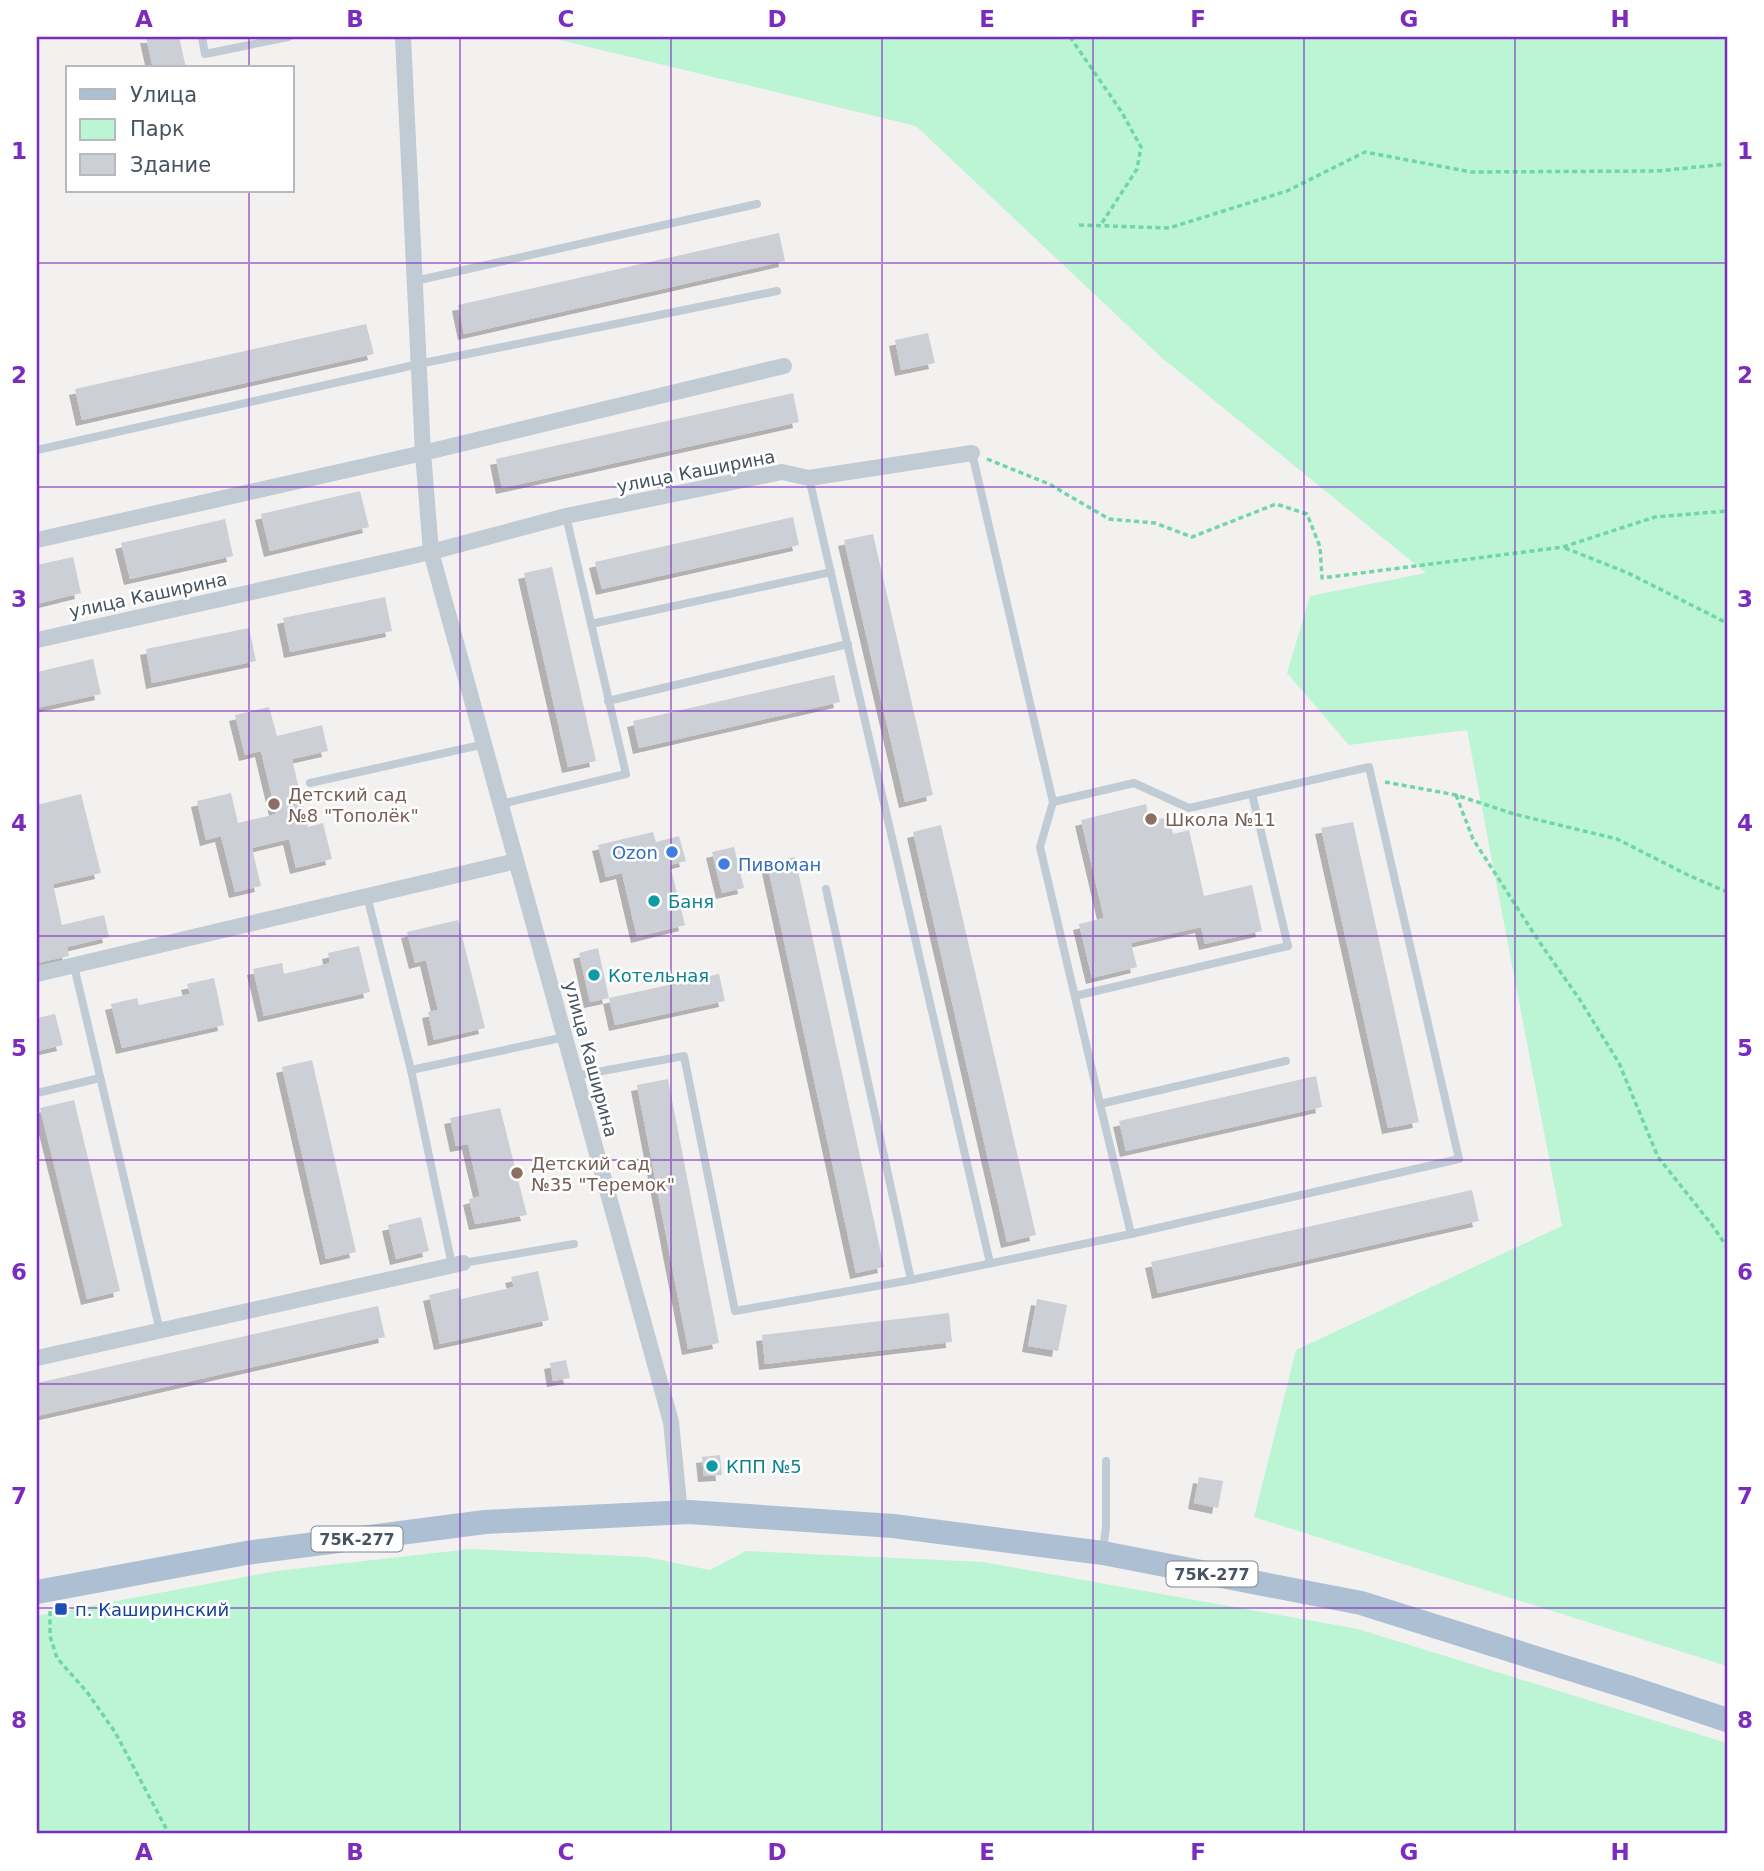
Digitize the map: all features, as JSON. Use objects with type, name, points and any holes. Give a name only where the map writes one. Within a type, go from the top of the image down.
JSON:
[{"type":"main road","name":"75К-277","points":[[43,1602],[246,1553],[485,1522],[680,1513],[893,1526],[1103,1553],[1362,1603],[1727,1720]]},
{"type":"street","name":"улица Каширина","points":[[403,37],[423,453],[431,552],[671,1422],[680,1513]]},
{"type":"street","points":[[37,540],[423,453],[784,366]]},
{"type":"street","name":"улица Каширина","points":[[37,640],[431,552],[566,516],[782,472],[809,478],[972,453]]},
{"type":"street","points":[[37,974],[516,861]]},
{"type":"street","points":[[37,1358],[458,1264]]},
{"type":"lane","points":[[202,37],[205,54],[264,39],[288,37]]},
{"type":"lane","points":[[415,281],[757,204]]},
{"type":"lane","points":[[37,450],[419,363],[777,290]]},
{"type":"lane","points":[[972,453],[1053,802],[1040,847],[1131,1234]]},
{"type":"lane","points":[[809,478],[990,1263]]},
{"type":"lane","points":[[501,804],[626,774],[566,516]]},
{"type":"lane","points":[[591,624],[831,572]]},
{"type":"lane","points":[[608,701],[848,644]]},
{"type":"lane","points":[[310,783],[485,744]]},
{"type":"lane","points":[[575,1076],[684,1056],[735,1311],[911,1280],[1131,1234],[1459,1159],[1369,766],[1189,808],[1134,783],[1053,802]]},
{"type":"lane","points":[[1075,996],[1287,946],[1252,794]]},
{"type":"lane","points":[[826,889],[911,1280]]},
{"type":"lane","points":[[367,896],[458,1264],[574,1244]]},
{"type":"lane","points":[[74,966],[160,1331]]},
{"type":"lane","points":[[411,1070],[566,1037]]},
{"type":"lane","points":[[1100,1104],[1286,1061]]},
{"type":"lane","points":[[37,1093],[100,1078]]},
{"type":"lane","points":[[1103,1553],[1106,1527],[1106,1461]]},
{"type":"path","points":[[1070,37],[1121,111],[1141,147],[1137,169],[1100,226]]},
{"type":"path","points":[[1079,225],[1169,228],[1287,191],[1365,152],[1471,172],[1657,171],[1727,164]]},
{"type":"path","points":[[972,453],[1049,484],[1110,519],[1155,523],[1192,537],[1276,504],[1307,514],[1320,547],[1322,578],[1563,547],[1654,517],[1727,510]]},
{"type":"path","points":[[1563,547],[1628,573],[1727,623]]},
{"type":"path","points":[[1372,780],[1456,795],[1514,814],[1617,839],[1727,892]]},
{"type":"path","points":[[1456,795],[1472,839],[1619,1063],[1658,1157],[1727,1247]]},
{"type":"path","points":[[43,1602],[57,1657],[87,1692],[115,1732],[169,1834]]},
{"type":"green space","points":[[548,37],[1727,37],[1727,1666],[1254,1517],[1296,1350],[1562,1226],[1467,730],[1349,745],[1287,673],[1310,596],[1426,573],[1161,357],[916,126]]},
{"type":"green space","points":[[470,1549],[646,1557],[710,1570],[746,1551],[983,1562],[1358,1629],[1727,1743],[1727,1834],[37,1834],[37,1616],[276,1571]]},
{"type":"building","points":[[146,37],[179,37],[186,66],[153,66]]},
{"type":"building","points":[[779,233],[785,261],[464,334],[458,305]]},
{"type":"building","points":[[366,324],[374,354],[82,420],[75,389]]},
{"type":"building","points":[[928,333],[935,363],[901,370],[895,340]]},
{"type":"building","points":[[793,393],[799,422],[502,488],[496,459]]},
{"type":"building","points":[[360,491],[369,527],[270,551],[261,514]]},
{"type":"building","points":[[793,517],[799,545],[602,589],[595,562]]},
{"type":"building","points":[[225,519],[233,556],[130,579],[121,543]]},
{"type":"building","points":[[873,534],[933,795],[905,802],[844,540]]},
{"type":"building","points":[[73,557],[81,593],[37,604],[37,565]]},
{"type":"building","points":[[552,567],[596,761],[568,767],[524,573]]},
{"type":"building","points":[[385,597],[392,631],[290,652],[283,618]]},
{"type":"building","points":[[249,628],[256,661],[152,683],[146,649]]},
{"type":"building","points":[[93,659],[101,694],[37,708],[37,672]]},
{"type":"building","points":[[834,675],[840,702],[639,748],[633,721]]},
{"type":"building","points":[[269,707],[277,736],[322,725],[328,751],[292,759],[308,827],[323,823],[332,859],[296,868],[289,839],[252,848],[261,886],[235,892],[221,836],[206,840],[197,801],[231,793],[238,823],[276,814],[261,751],[245,755],[235,715]]},
{"type":"building","points":[[81,794],[101,873],[53,884],[62,925],[104,915],[109,937],[67,947],[69,956],[37,963],[37,805]]},
{"type":"building","points":[[1146,804],[1149,821],[1169,817],[1173,834],[1189,830],[1204,896],[1252,885],[1262,931],[1205,944],[1201,927],[1131,943],[1137,967],[1092,978],[1079,924],[1104,918],[1081,820]]},
{"type":"building","points":[[1353,822],[1419,1122],[1388,1128],[1321,828]]},
{"type":"building","points":[[941,825],[1036,1235],[1007,1242],[913,832]]},
{"type":"building","name":"Баня","points":[[653,832],[656,842],[679,836],[686,861],[670,865],[685,925],[637,937],[622,873],[606,877],[598,845]]},
{"type":"building","points":[[734,847],[744,888],[722,893],[712,852]]},
{"type":"building","points":[[795,857],[884,1267],[856,1273],[767,863]]},
{"type":"building","points":[[458,920],[485,1028],[434,1040],[428,1012],[438,1010],[426,960],[415,963],[407,932]]},
{"type":"building","points":[[359,946],[370,992],[264,1016],[253,969],[282,963],[284,974],[330,963],[328,953]]},
{"type":"building","name":"Котельная","points":[[598,948],[609,998],[590,1002],[579,953]]},
{"type":"building","points":[[719,974],[725,1001],[615,1025],[609,998]]},
{"type":"building","points":[[214,978],[224,1025],[122,1048],[111,1004],[137,998],[139,1005],[190,994],[187,984]]},
{"type":"building","points":[[55,1014],[63,1045],[37,1051],[37,1018]]},
{"type":"building","points":[[312,1060],[356,1252],[326,1259],[282,1067]]},
{"type":"building","points":[[1316,1076],[1322,1107],[1126,1151],[1119,1121]]},
{"type":"building","points":[[668,1079],[719,1343],[688,1349],[637,1085]]},
{"type":"building","points":[[74,1100],[120,1291],[87,1299],[40,1108]]},
{"type":"building","points":[[500,1108],[527,1215],[475,1224],[469,1199],[480,1196],[468,1144],[456,1146],[450,1118]]},
{"type":"building","points":[[1472,1190],[1479,1221],[1158,1293],[1151,1262]]},
{"type":"building","points":[[421,1217],[429,1251],[396,1259],[388,1225]]},
{"type":"building","points":[[538,1271],[549,1320],[440,1344],[429,1295],[459,1288],[461,1299],[514,1287],[511,1277]]},
{"type":"building","points":[[1037,1299],[1067,1305],[1058,1351],[1028,1346]]},
{"type":"building","points":[[378,1306],[385,1337],[37,1416],[37,1383]]},
{"type":"building","points":[[949,1313],[952,1342],[765,1364],[762,1335]]},
{"type":"building","points":[[566,1360],[570,1378],[553,1381],[550,1363]]},
{"type":"building","name":"КПП №5","points":[[720,1455],[722,1475],[704,1476],[702,1457]]},
{"type":"building","points":[[1199,1477],[1223,1481],[1218,1508],[1194,1503]]},
{"type":"place","name":"Детский сад №8 \"Тополёк\"","points":[[274,804]]},
{"type":"place","name":"Школа №11","points":[[1151,819]]},
{"type":"place","name":"Ozon","points":[[672,852]]},
{"type":"place","name":"Пивоман","points":[[724,864]]},
{"type":"place","name":"Баня","points":[[654,901]]},
{"type":"place","name":"Котельная","points":[[594,975]]},
{"type":"place","name":"Детский сад №35 \"Теремок\"","points":[[517,1173]]},
{"type":"place","name":"КПП №5","points":[[712,1466]]},
{"type":"place","name":"п. Каширинский","points":[[61,1609]]}]
